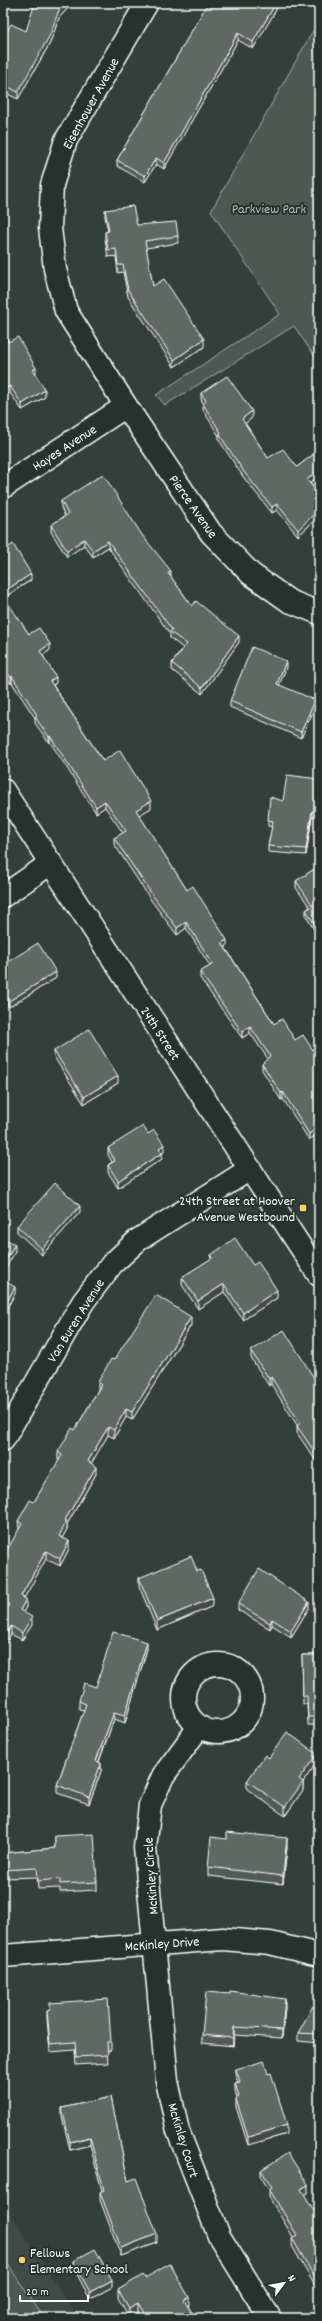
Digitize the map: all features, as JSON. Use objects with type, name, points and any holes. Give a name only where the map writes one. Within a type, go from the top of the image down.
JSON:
[{"type":"street","name":"Eisenhower Avenue","points":[[126,406],[66,311],[55,269],[50,228],[52,185],[66,140],[147,3]]},
{"type":"street","name":"Hayes Avenue","points":[[3,487],[126,406]]},
{"type":"street","name":"Pierce Avenue","points":[[126,406],[211,534],[251,574],[289,601],[319,613]]},
{"type":"street","name":"24th Street","points":[[3,790],[319,1275]]},
{"type":"street","points":[[3,896],[51,864]]},
{"type":"street","name":"Van Buren Avenue","points":[[3,1440],[83,1302],[112,1264],[138,1240],[250,1169]]},
{"type":"street","name":"McKinley Circle","points":[[155,1944],[145,1848],[150,1805],[163,1776],[199,1727]]},
{"type":"street","name":"McKinley Drive","points":[[3,1956],[223,1939],[270,1943],[319,1955]]},
{"type":"street","name":"McKinley Court","points":[[155,1944],[167,2081],[178,2131],[219,2236],[270,2318]]},
{"type":"shaded area","name":"Fellows Elementary School","points":[[3,2203],[78,2318],[3,2318]]},
{"type":"green space","name":"Parkview Park","points":[[319,20],[319,363],[294,326],[165,405],[156,395],[280,314],[211,211]]},
{"type":"green space","points":[[3,2257],[44,2318],[3,2318]]},
{"type":"building","points":[[35,3],[66,3],[59,10],[50,35],[18,92],[3,84],[3,38],[11,24],[26,31]]},
{"type":"building","points":[[208,3],[276,3],[253,42],[238,33],[164,163],[156,158],[145,176],[117,160]]},
{"type":"building","points":[[133,206],[137,225],[176,222],[178,236],[145,241],[153,286],[164,279],[204,339],[174,360],[128,290],[123,265],[118,265],[116,249],[108,250],[105,232],[109,231],[105,210]]},
{"type":"building","points":[[3,323],[8,342],[18,337],[36,368],[33,370],[45,390],[22,404],[10,386],[3,390]]},
{"type":"building","points":[[227,376],[252,411],[242,419],[268,458],[283,449],[297,467],[319,450],[319,469],[307,480],[319,494],[319,509],[298,530],[277,504],[272,507],[244,472],[219,434],[221,433],[203,404],[206,401],[201,393]]},
{"type":"building","points":[[103,474],[142,535],[171,571],[168,573],[192,606],[196,601],[239,636],[202,688],[172,663],[187,644],[170,632],[172,630],[108,541],[93,551],[84,539],[67,551],[51,525],[68,514],[61,501]]},
{"type":"building","points":[[13,544],[31,574],[3,592],[3,551]]},
{"type":"building","points":[[3,596],[29,634],[39,628],[50,644],[40,651],[56,677],[50,681],[103,761],[120,750],[151,801],[136,810],[187,890],[193,886],[227,940],[222,943],[274,1024],[282,1019],[295,1040],[303,1035],[319,1059],[319,1067],[317,1068],[319,1071],[319,1127],[309,1134],[283,1092],[281,1093],[262,1064],[270,1056],[250,1026],[242,1032],[200,972],[213,964],[186,922],[177,928],[153,896],[114,838],[126,831],[105,801],[96,807],[50,736],[49,737],[35,717],[37,715],[12,676],[11,678],[3,666]]},
{"type":"building","points":[[252,647],[286,661],[277,684],[315,700],[301,732],[230,701]]},
{"type":"building","points":[[287,775],[319,779],[319,812],[312,811],[306,849],[268,846],[273,821],[268,820],[270,797],[283,801]]},
{"type":"building","points":[[319,866],[319,925],[316,927],[306,910],[313,906],[296,881]]},
{"type":"building","points":[[38,943],[56,972],[9,1001],[3,991],[3,965]]},
{"type":"building","points":[[89,1029],[118,1076],[84,1097],[54,1051]]},
{"type":"building","points":[[143,1126],[148,1134],[154,1130],[164,1145],[159,1148],[162,1153],[118,1181],[108,1165],[115,1161],[108,1148]]},
{"type":"building","points":[[55,1183],[80,1206],[42,1249],[17,1226]]},
{"type":"building","points":[[3,1238],[15,1244],[3,1266]]},
{"type":"building","points":[[235,1238],[253,1265],[258,1262],[277,1290],[243,1313],[224,1284],[198,1301],[182,1277],[212,1258],[211,1255]]},
{"type":"building","points":[[3,1280],[15,1287],[3,1309]]},
{"type":"building","points":[[156,1295],[191,1317],[132,1412],[126,1409],[114,1430],[108,1427],[88,1461],[96,1467],[65,1520],[67,1521],[59,1536],[69,1541],[60,1559],[46,1551],[21,1596],[26,1599],[20,1610],[32,1617],[22,1633],[11,1626],[3,1640],[3,1557],[22,1524],[18,1521],[30,1500],[34,1502],[62,1455],[58,1452],[72,1428],[75,1430],[101,1385],[98,1382],[111,1359],[114,1360]]},
{"type":"building","points":[[284,1330],[319,1386],[319,1453],[316,1454],[297,1426],[300,1423],[271,1377],[269,1379],[251,1351]]},
{"type":"building","points":[[191,1556],[197,1571],[201,1570],[213,1598],[157,1621],[139,1578]]},
{"type":"building","points":[[259,1569],[309,1602],[291,1631],[272,1619],[270,1623],[238,1604]]},
{"type":"building","points":[[113,1632],[147,1642],[125,1715],[114,1712],[96,1761],[101,1763],[89,1797],[57,1785],[86,1704],[79,1701],[84,1683],[96,1687]]},
{"type":"building","points":[[302,1655],[319,1655],[319,1717],[308,1717],[307,1696],[303,1696]]},
{"type":"building","points":[[287,1732],[317,1754],[299,1779],[303,1782],[285,1807],[247,1781],[265,1755],[269,1758]]},
{"type":"building","points":[[227,1832],[287,1838],[283,1876],[208,1867],[211,1837],[227,1839]]},
{"type":"building","points":[[94,1834],[97,1882],[60,1884],[60,1879],[38,1881],[37,1868],[3,1870],[3,1853],[55,1848],[55,1836]]},
{"type":"building","points":[[230,1991],[285,1999],[282,2030],[234,2027],[233,2038],[202,2035],[206,1992],[230,1994]]},
{"type":"building","points":[[108,1999],[111,2042],[107,2042],[108,2055],[76,2057],[75,2042],[50,2044],[47,2011],[50,2010],[50,2003]]},
{"type":"building","points":[[313,2006],[319,2010],[319,2034],[298,2033]]},
{"type":"building","points":[[264,2061],[268,2074],[271,2073],[287,2125],[248,2137],[236,2099],[239,2097],[235,2083],[240,2082],[236,2069]]},
{"type":"building","points":[[111,2097],[128,2181],[136,2178],[157,2234],[121,2248],[100,2192],[104,2190],[90,2137],[70,2142],[62,2108]]},
{"type":"building","points":[[288,2153],[308,2185],[301,2189],[319,2219],[319,2285],[292,2238],[297,2235],[269,2189],[272,2187],[261,2170]]},
{"type":"building","points":[[95,2249],[112,2280],[90,2292],[73,2261]]},
{"type":"building","points":[[170,2264],[189,2297],[184,2300],[195,2318],[147,2318],[138,2303],[129,2308],[118,2290],[143,2275],[145,2278]]},
{"type":"place","name":"24th Street at Hoover Avenue Westbound","points":[[303,1208]]},
{"type":"place","name":"Fellows Elementary School","points":[[22,2260]]}]
